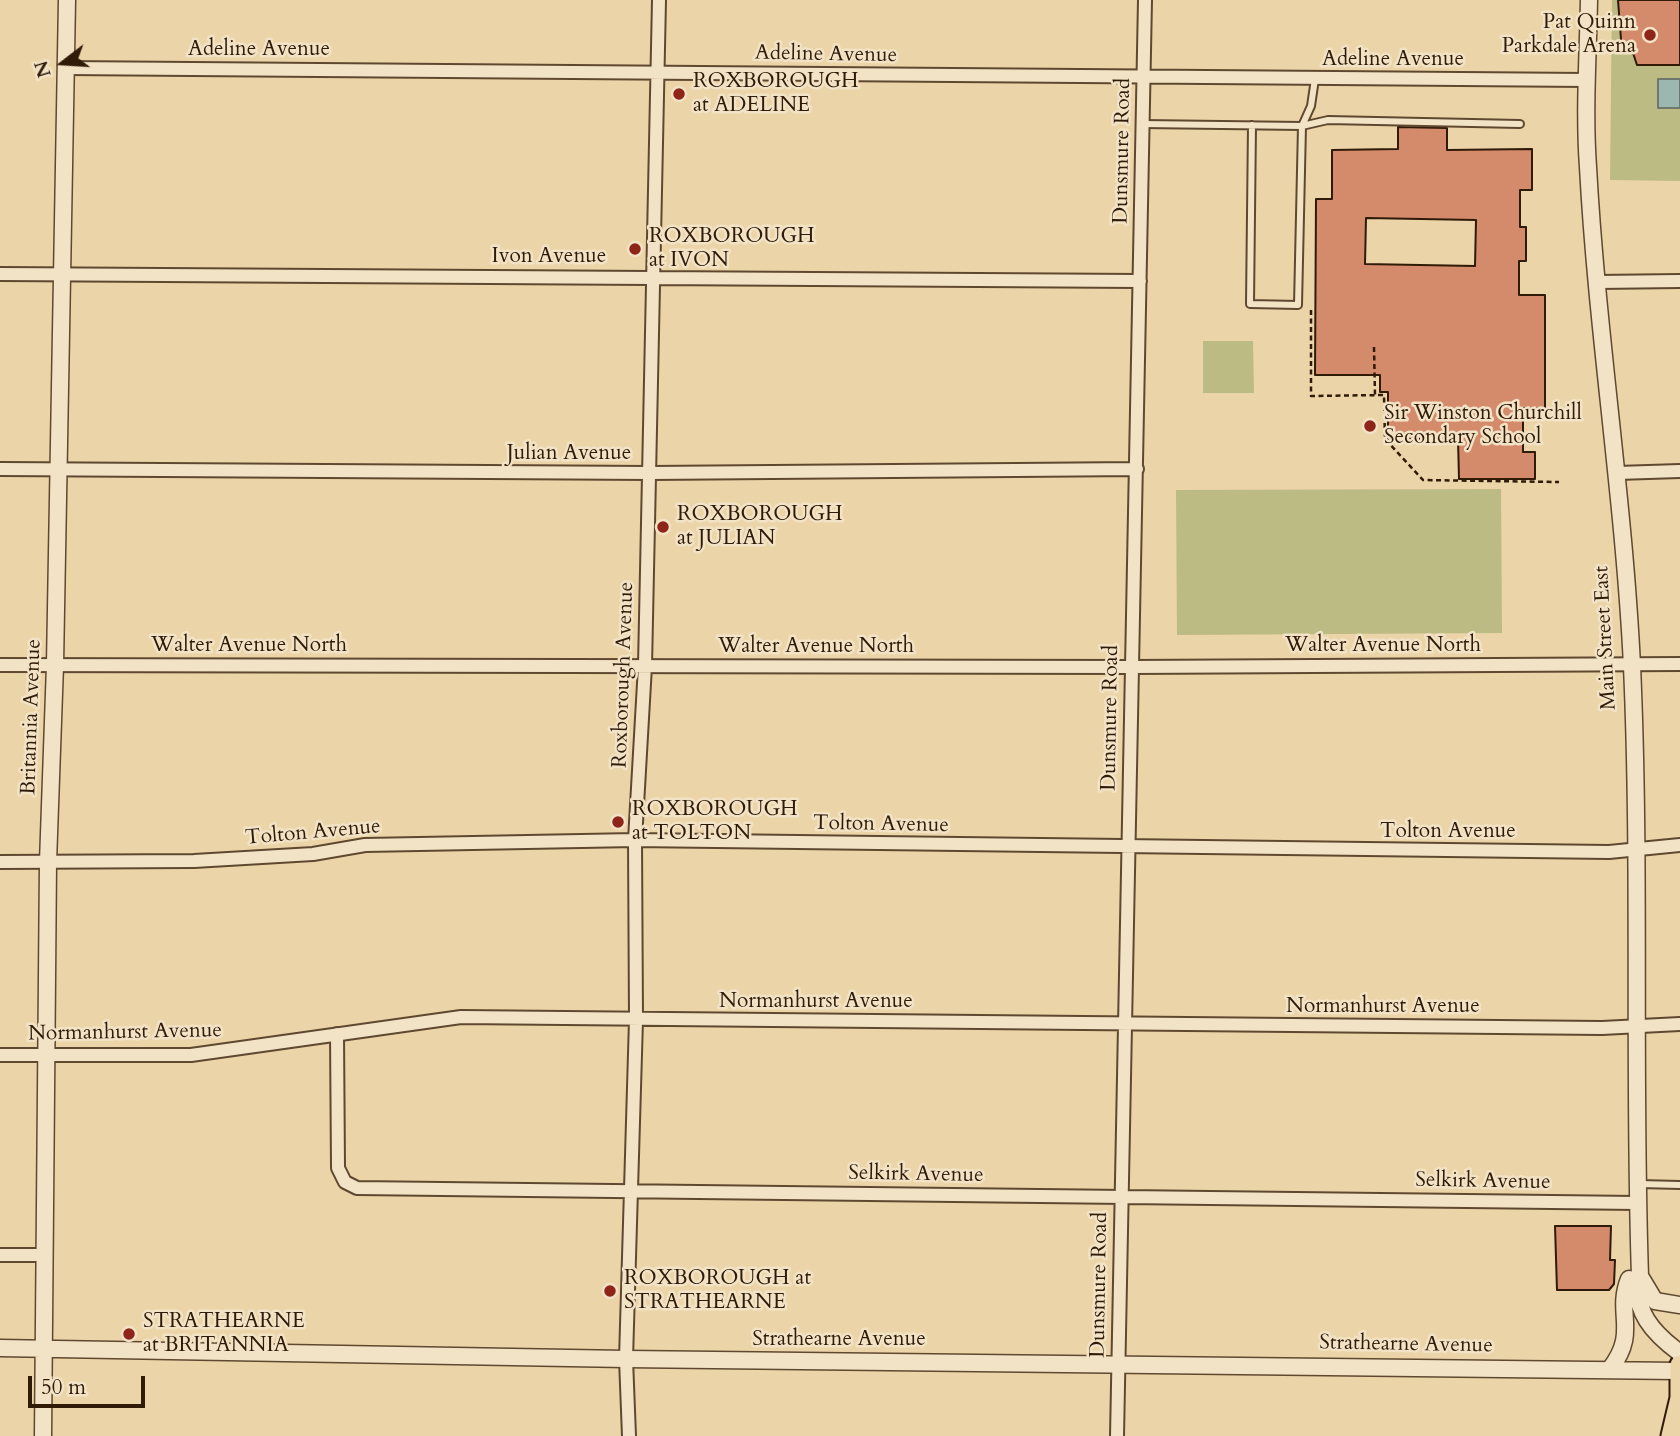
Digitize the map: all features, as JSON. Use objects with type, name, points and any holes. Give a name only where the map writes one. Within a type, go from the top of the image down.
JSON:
[{"type":"main road","points":[[1671,1436],[1680,1399],[1680,1363]]},
{"type":"street","name":"Britannia Avenue","points":[[43,1436],[48,862],[55,666],[67,0]]},
{"type":"street","name":"Roxborough Avenue","points":[[629,1436],[626,1359],[636,1020],[635,840],[645,666],[659,0]]},
{"type":"street","name":"Dunsmure Road","points":[[1117,1436],[1145,0]]},
{"type":"street","name":"Main Street East","points":[[1589,0],[1587,162],[1617,472],[1632,664],[1637,849],[1634,1024],[1640,1276],[1636,1294],[1641,1311],[1680,1363]]},
{"type":"street","name":"Adeline Avenue","points":[[65,68],[1587,80]]},
{"type":"street","name":"Ivon Avenue","points":[[0,274],[1140,281]]},
{"type":"street","points":[[1597,282],[1680,281]]},
{"type":"street","name":"Julian Avenue","points":[[0,469],[650,473],[1137,469]]},
{"type":"street","points":[[1617,472],[1680,471]]},
{"type":"street","name":"Walter Avenue North","points":[[0,665],[1131,667],[1680,664]]},
{"type":"street","name":"Tolton Avenue","points":[[0,862],[194,861],[313,853],[365,845],[635,840],[1127,849],[1609,852],[1680,845]]},
{"type":"street","name":"Normanhurst Avenue","points":[[0,1055],[191,1055],[461,1017],[1602,1028],[1634,1024],[1680,1024]]},
{"type":"street","name":"Selkirk Avenue","points":[[337,1034],[338,1168],[341,1177],[351,1186],[631,1192],[1637,1203]]},
{"type":"street","points":[[0,1255],[43,1255]]},
{"type":"street","points":[[1610,1369],[1625,1347],[1625,1289],[1639,1256]]},
{"type":"street","points":[[1640,1276],[1655,1301],[1680,1305]]},
{"type":"street","name":"Strathearne Avenue","points":[[0,1348],[626,1359],[1610,1369],[1680,1363]]},
{"type":"lane","points":[[1252,125],[1250,304],[1298,306],[1302,126],[1311,106],[1315,79]]},
{"type":"lane","points":[[1142,124],[1302,126],[1328,120],[1520,124]]},
{"type":"lane","points":[[1637,1184],[1680,1185]]},
{"type":"path","points":[[1311,310],[1311,396],[1384,395],[1385,439],[1423,480],[1559,482]]},
{"type":"path","points":[[1374,347],[1375,395]]},
{"type":"shaded area","points":[[1612,0],[1680,0],[1680,181],[1610,180]]},
{"type":"shaded area","points":[[1203,341],[1253,341],[1254,393],[1203,393]]},
{"type":"shaded area","points":[[1501,489],[1502,633],[1177,635],[1176,490]]},
{"type":"water","points":[[1658,79],[1680,79],[1680,108],[1658,108]]},
{"type":"building","name":"Pat Quinn Parkdale Arena","points":[[1618,0],[1680,0],[1680,65],[1637,65],[1631,47],[1624,48],[1621,39]]},
{"type":"building","points":[[1398,127],[1447,128],[1447,150],[1532,149],[1532,190],[1520,190],[1520,227],[1526,227],[1526,261],[1519,261],[1519,295],[1545,295],[1545,408],[1523,408],[1523,452],[1535,452],[1535,479],[1459,479],[1458,439],[1388,439],[1388,392],[1380,392],[1380,375],[1315,375],[1316,199],[1332,199],[1332,150],[1398,149]],"holes":[[[1366,218],[1476,220],[1475,266],[1365,264]]]},
{"type":"building","points":[[1555,1226],[1611,1226],[1610,1260],[1615,1260],[1614,1284],[1609,1290],[1557,1290]]},
{"type":"place","name":"Pat Quinn Parkdale Arena","points":[[1650,35]]},
{"type":"place","name":"ROXBOROUGH at ADELINE","points":[[679,94]]},
{"type":"place","name":"ROXBOROUGH at IVON","points":[[635,249]]},
{"type":"place","name":"Sir Winston Churchill Secondary School","points":[[1370,426]]},
{"type":"place","name":"ROXBOROUGH at JULIAN","points":[[663,527]]},
{"type":"place","name":"ROXBOROUGH at TOLTON","points":[[618,822]]},
{"type":"place","name":"ROXBOROUGH at STRATHEARNE","points":[[610,1291]]},
{"type":"place","name":"STRATHEARNE at BRITANNIA","points":[[129,1334]]}]
